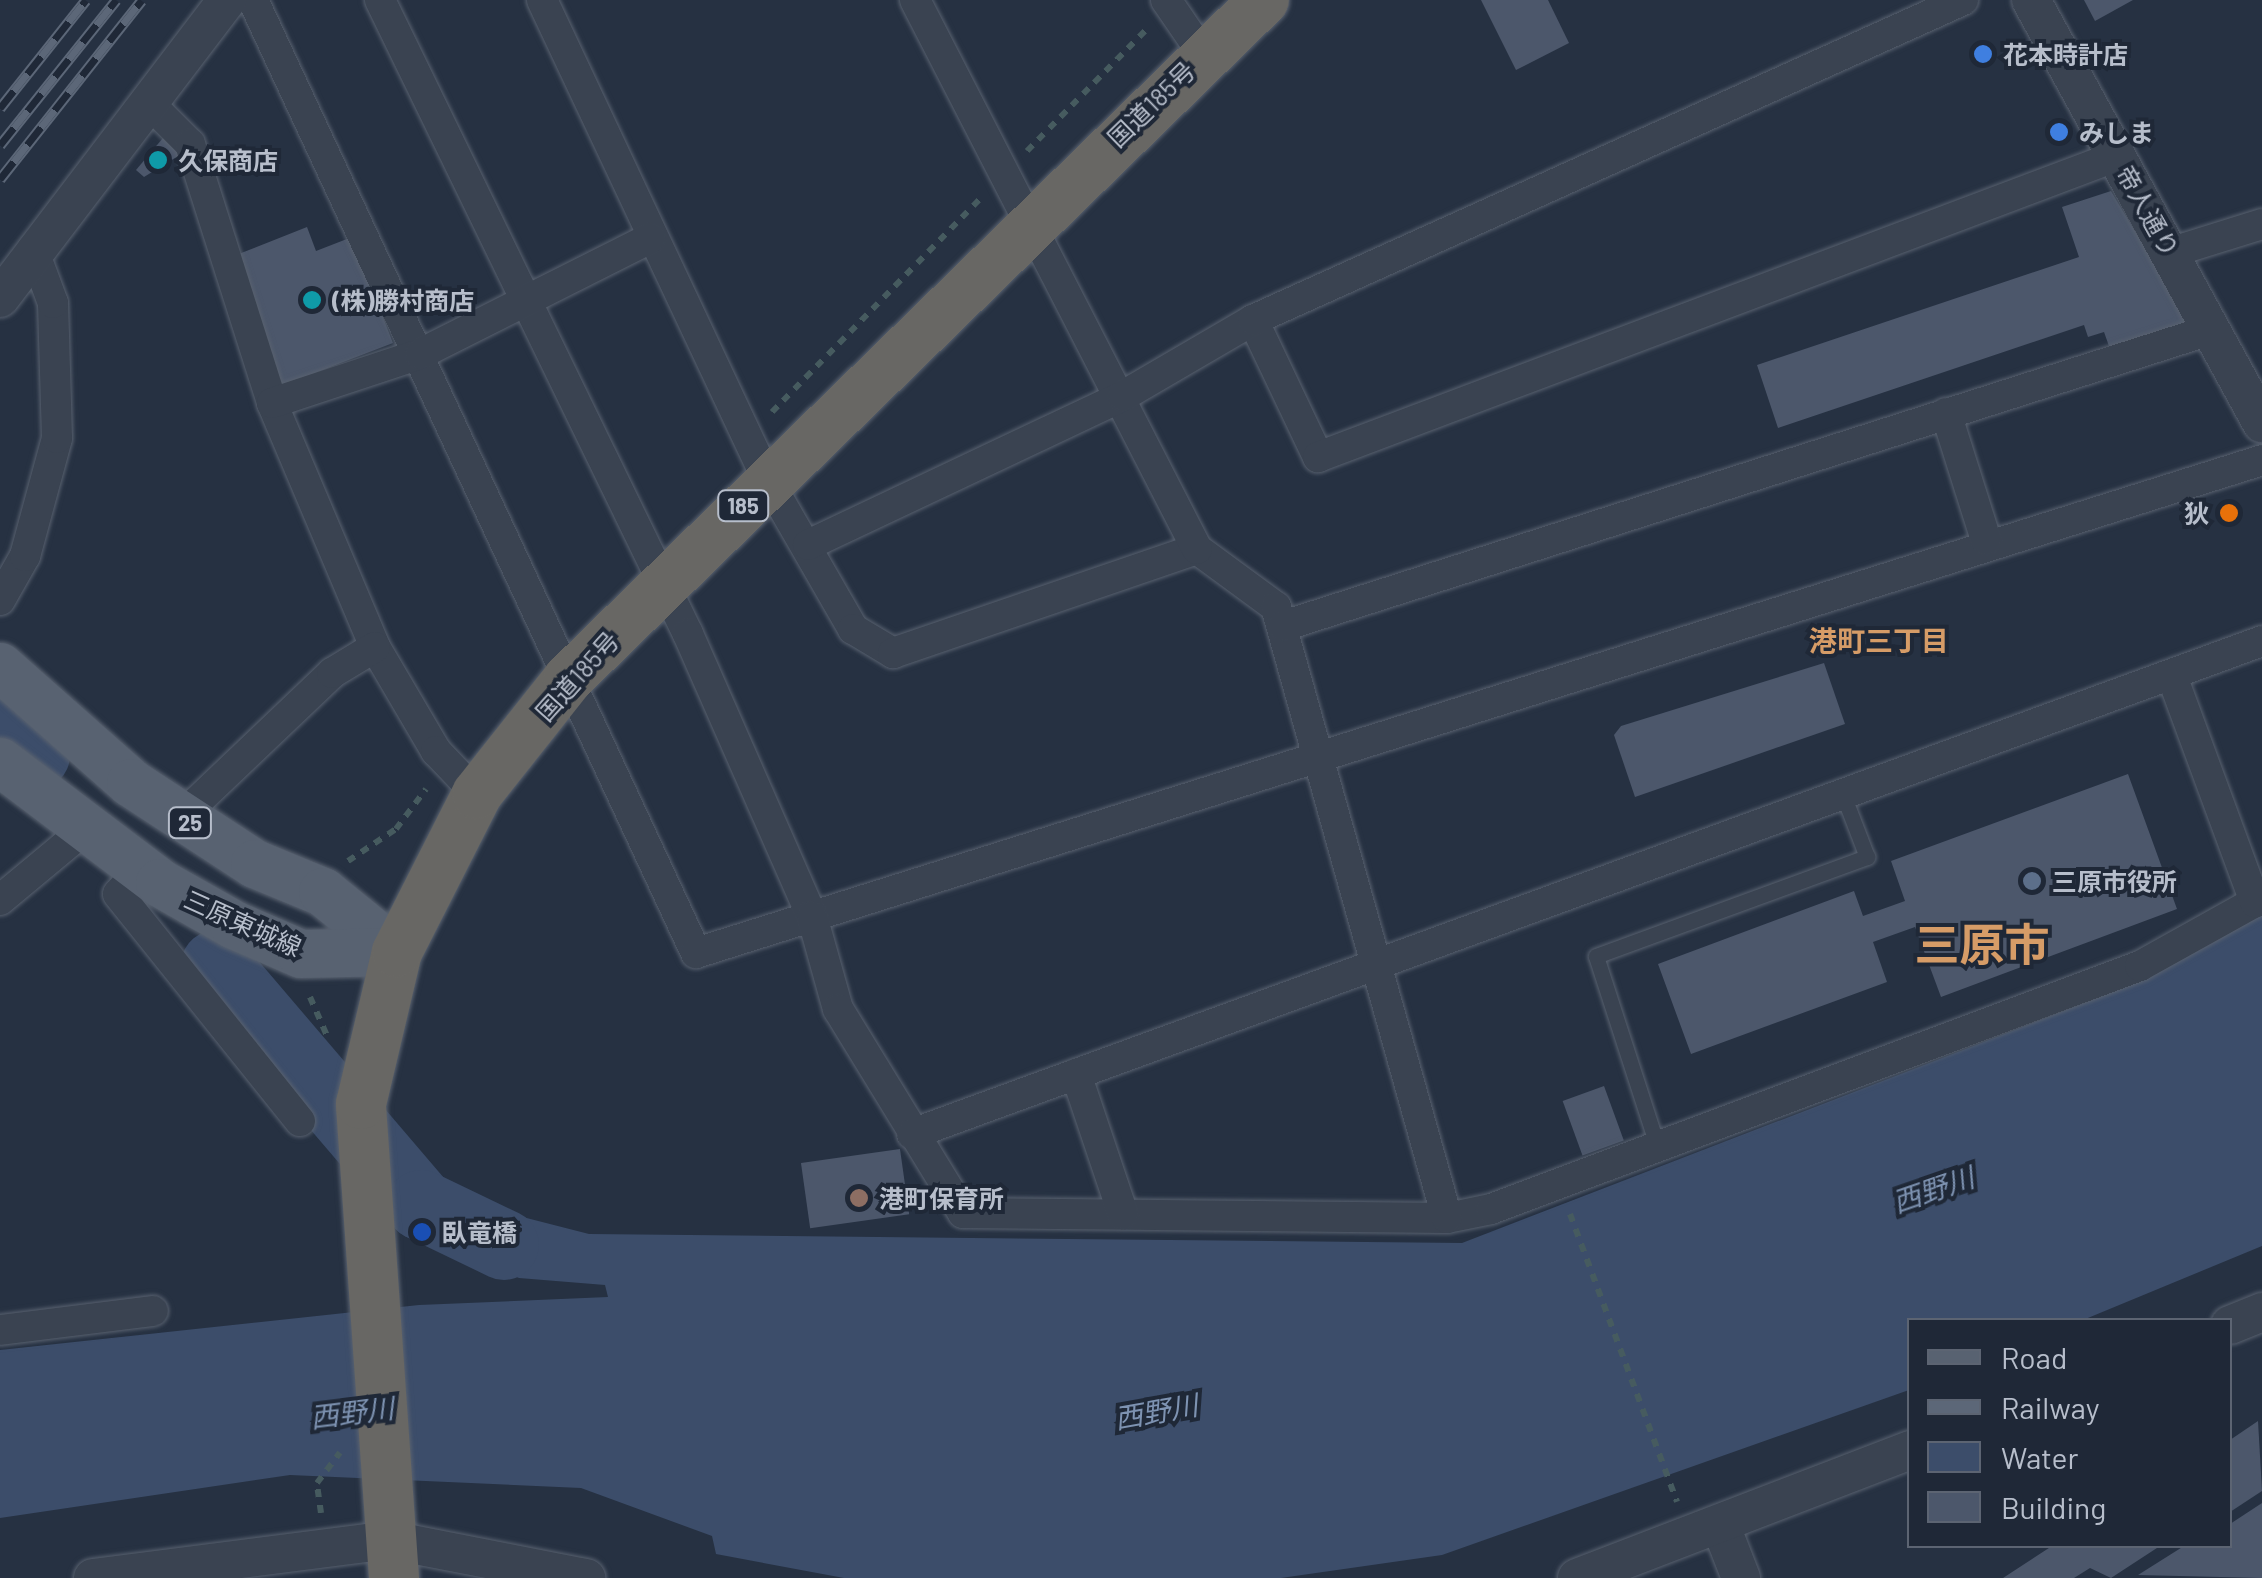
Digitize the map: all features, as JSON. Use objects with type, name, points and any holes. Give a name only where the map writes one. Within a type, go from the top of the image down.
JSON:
[{"type":"highway","name":"国道185号","points":[[392,1559],[359,1176],[361,1104],[397,952],[477,794],[568,679],[1032,219],[1264,0]]},
{"type":"main road","name":"25","points":[[0,667],[70,735],[181,817],[323,892],[397,952]]},
{"type":"main road","name":"三原東城線","points":[[0,763],[140,870],[301,954],[397,952]]},
{"type":"street","points":[[0,298],[33,249],[227,0]]},
{"type":"street","points":[[253,0],[696,954],[1324,757],[1986,540],[2262,460]]},
{"type":"street","points":[[380,0],[812,916],[838,1009],[963,1213],[1447,1218],[2140,966],[2259,900],[2174,679]]},
{"type":"street","points":[[542,0],[768,481],[808,545],[853,630],[893,653],[1197,549]]},
{"type":"street","points":[[915,0],[1032,219],[1197,549],[1276,607],[1324,757],[1447,1218]]},
{"type":"street","points":[[1166,0],[1203,54]]},
{"type":"street","points":[[808,545],[1122,396],[1252,320],[1963,0]]},
{"type":"street","name":"帝人通り","points":[[2030,0],[2172,252],[2262,423]]},
{"type":"street","points":[[148,102],[190,144],[272,403],[375,647],[436,751],[477,794]]},
{"type":"street","points":[[1252,320],[1318,456],[2117,156]]},
{"type":"street","points":[[2172,252],[2262,224]]},
{"type":"street","points":[[272,403],[420,354],[651,238]]},
{"type":"street","points":[[0,600],[25,556],[57,438],[53,303],[33,249]]},
{"type":"street","points":[[1283,626],[2210,330]]},
{"type":"street","points":[[1946,414],[1986,540]]},
{"type":"street","points":[[912,1134],[1842,792],[2174,679],[2262,641]]},
{"type":"street","points":[[181,817],[332,673],[375,647]]},
{"type":"street","points":[[0,900],[84,830]]},
{"type":"street","points":[[140,870],[118,894],[300,1121]]},
{"type":"street","points":[[1076,1074],[1122,1214]]},
{"type":"street","points":[[0,1330],[153,1312]]},
{"type":"street","points":[[2232,1324],[2262,1312]]},
{"type":"street","points":[[1577,1578],[1907,1451]]},
{"type":"street","points":[[1720,1524],[1741,1578]]},
{"type":"street","points":[[106,1577],[324,1548],[392,1559],[586,1578]]},
{"type":"lane","points":[[1656,1142],[1596,956],[1868,857],[1842,792]]},
{"type":"path","points":[[301,954],[294,975],[330,1024],[327,1057]]},
{"type":"path","points":[[1566,1203],[1669,1480]]},
{"type":"path","points":[[324,1548],[318,1483],[342,1450],[341,1431]]},
{"type":"water","name":"西野川","points":[[2262,915],[2262,1246],[2088,1318],[1907,1318],[1907,1391],[1442,1555],[1281,1578],[844,1578],[716,1554],[712,1536],[581,1488],[290,1475],[0,1518],[0,1350],[419,1305],[608,1297],[605,1285],[519,1278],[413,1235],[422,1172],[480,1206],[589,1234],[1462,1243],[2144,980]]},
{"type":"building","points":[[1481,0],[1548,0],[1569,43],[1516,70]]},
{"type":"building","points":[[2084,0],[2133,0],[2095,21]]},
{"type":"building","name":"久保商店","points":[[168,132],[188,150],[144,177],[136,170]]},
{"type":"building","points":[[2111,191],[2191,325],[2110,349],[2104,332],[2088,337],[2084,325],[1778,428],[1757,365],[2079,257],[2062,207]]},
{"type":"building","name":"(株)勝村商店","points":[[307,227],[316,251],[352,237],[393,343],[281,386],[231,257]]},
{"type":"building","points":[[1824,663],[1845,724],[1635,797],[1614,735],[1621,726]]},
{"type":"building","name":"三原市役所","points":[[2128,774],[2177,909],[1941,997],[1915,927],[1873,942],[1887,982],[1691,1054],[1658,964],[1854,891],[1863,916],[1905,901],[1891,861]]},
{"type":"building","points":[[1604,1086],[1624,1141],[1582,1156],[1563,1101]]},
{"type":"building","points":[[900,1149],[909,1214],[810,1228],[801,1163]]},
{"type":"building","points":[[2258,1421],[2262,1491],[2232,1511],[2232,1439]]},
{"type":"building","points":[[2262,1503],[2262,1578],[2138,1575],[2181,1548],[2232,1548],[2232,1523]]},
{"type":"building","points":[[2049,1548],[2157,1548],[2111,1578],[2090,1568],[2074,1578],[2003,1578]]},
{"type":"waterway","points":[[0,718],[35,755]]},
{"type":"waterway","points":[[216,965],[421,1205],[504,1245]]},
{"type":"railway","points":[[0,108],[86,0]]},
{"type":"railway","points":[[0,145],[116,0]]},
{"type":"railway","points":[[0,179],[142,0]]},
{"type":"place","name":"花本時計店","points":[[1983,54]]},
{"type":"place","name":"みしま","points":[[2059,132]]},
{"type":"place","name":"久保商店","points":[[158,160]]},
{"type":"place","name":"(株)勝村商店","points":[[312,300]]},
{"type":"place","name":"狄","points":[[2229,513]]},
{"type":"place","name":"三原市役所","points":[[2032,881]]},
{"type":"place","name":"港町保育所","points":[[859,1198]]},
{"type":"place","name":"臥竜橋","points":[[422,1232]]},
{"type":"district","name":"港町三丁目","points":[[1879,640]]},
{"type":"district","name":"三原市","points":[[1982,944]]}]
